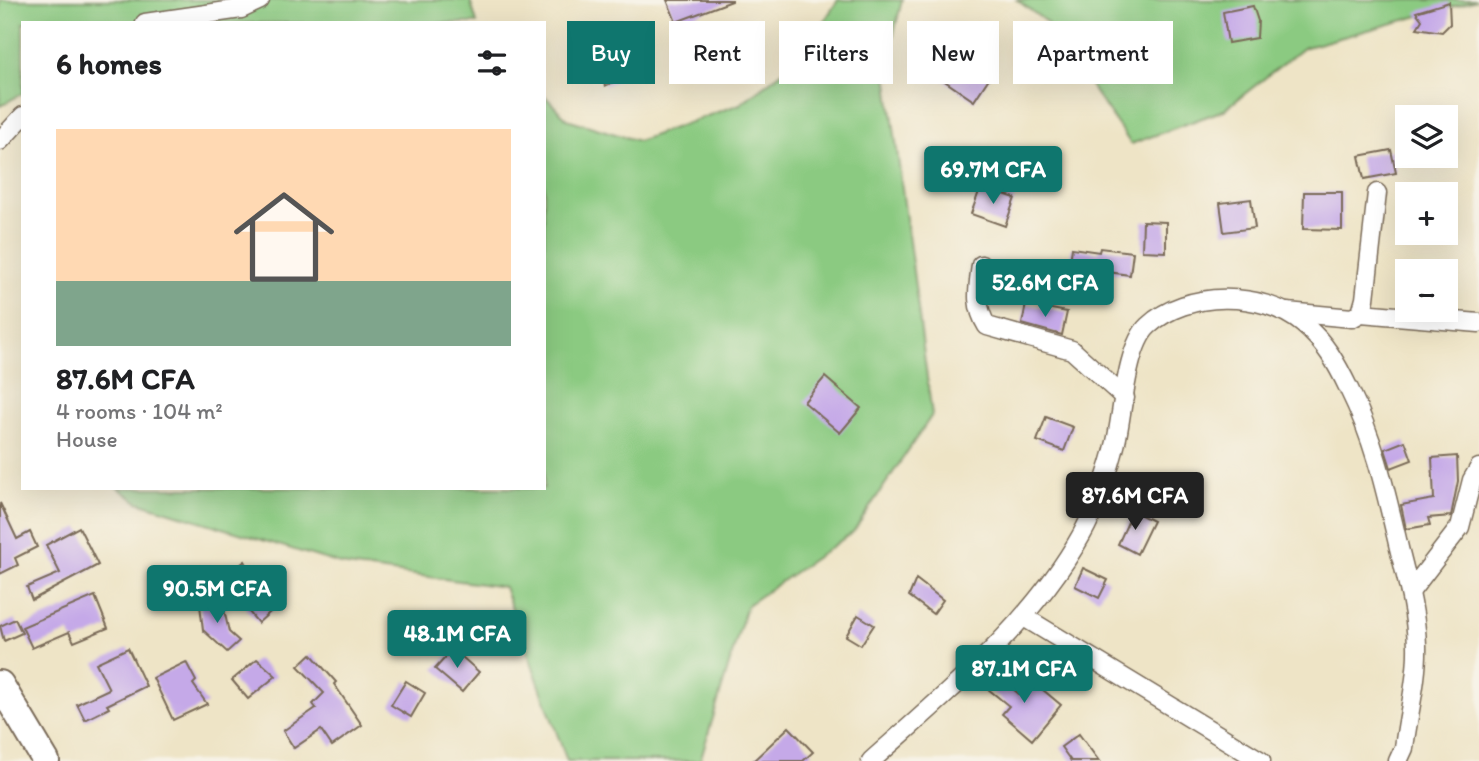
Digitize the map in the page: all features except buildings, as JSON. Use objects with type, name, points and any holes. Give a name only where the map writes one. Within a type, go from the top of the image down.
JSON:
[{"type":"street","points":[[156,21],[260,0]]},
{"type":"street","points":[[0,141],[21,118]]},
{"type":"street","points":[[1361,313],[1365,299],[1377,193]]},
{"type":"street","points":[[981,265],[976,299],[979,313],[987,326],[1072,350],[1125,398]]},
{"type":"street","points":[[870,761],[1024,617],[1083,532],[1116,445],[1134,351],[1145,328],[1163,314],[1184,304],[1219,299],[1251,302],[1283,312],[1352,318],[1361,313],[1479,323]]},
{"type":"street","points":[[1283,312],[1302,323],[1332,354],[1377,452],[1410,592],[1417,648],[1404,748],[1398,761]]},
{"type":"street","points":[[1410,592],[1460,527],[1472,480],[1479,468]]},
{"type":"street","points":[[1024,617],[1261,761]]},
{"type":"street","points":[[0,684],[46,761]]},
{"type":"green space","points":[[0,0],[470,0],[476,21],[21,21],[21,94],[0,106]]},
{"type":"green space","points":[[838,0],[902,0],[893,38],[893,21],[824,21]]},
{"type":"green space","points":[[1017,0],[1477,0],[1303,48],[1224,110],[1131,144],[1089,84],[1173,84],[1173,21],[1045,21]]},
{"type":"green space","points":[[779,74],[779,84],[888,84],[932,415],[853,532],[747,605],[700,761],[567,761],[504,587],[347,566],[138,502],[121,490],[546,490],[546,97],[567,119],[638,141],[740,104]]}]
